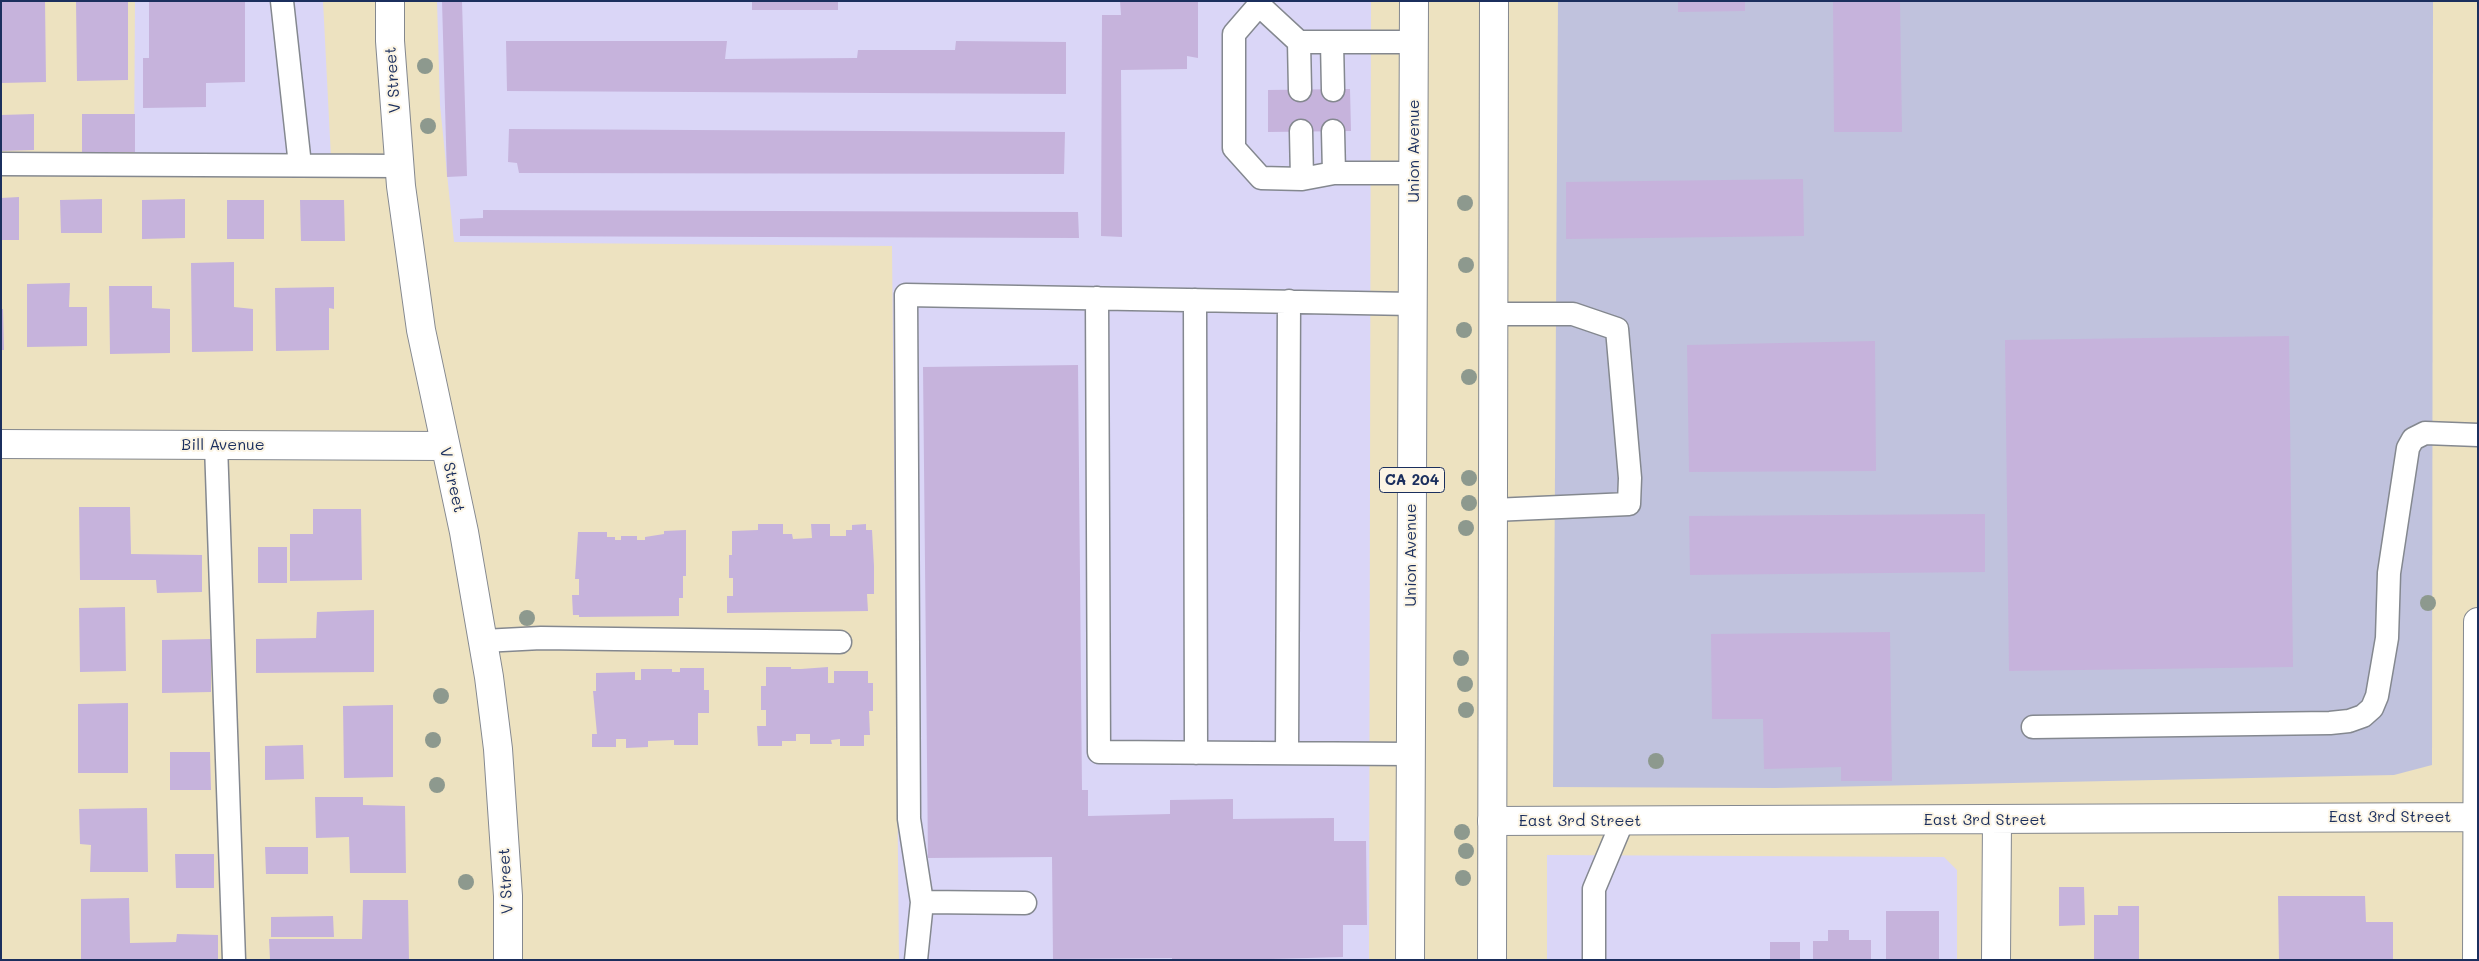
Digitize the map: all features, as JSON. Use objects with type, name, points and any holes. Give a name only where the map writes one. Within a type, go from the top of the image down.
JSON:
[{"type":"main road","name":"V Street","points":[[390,1],[390,41],[399,166],[421,330],[444,446],[464,532],[483,641],[498,749],[508,896],[508,960]]},
{"type":"main road","name":"Union Avenue","points":[[1410,960],[1414,1]]},
{"type":"main road","points":[[1492,960],[1494,1]]},
{"type":"main road","name":"Bill Avenue","points":[[1,444],[444,446]]},
{"type":"main road","points":[[2477,960],[2478,622]]},
{"type":"main road","name":"East 3rd Street","points":[[1492,821],[2478,817]]},
{"type":"main road","points":[[1996,960],[1997,820]]},
{"type":"lane","points":[[282,1],[300,165]]},
{"type":"lane","points":[[1414,42],[1299,42],[1259,3],[1234,34],[1234,148],[1261,178],[1302,179],[1334,173],[1414,173]]},
{"type":"lane","points":[[1299,42],[1300,90]]},
{"type":"lane","points":[[1332,42],[1333,90]]},
{"type":"lane","points":[[1301,131],[1302,179]]},
{"type":"lane","points":[[1333,131],[1334,173]]},
{"type":"lane","points":[[1,164],[399,166]]},
{"type":"lane","points":[[916,960],[922,902],[908,819],[906,295],[1412,304]]},
{"type":"lane","points":[[1097,298],[1099,752],[1410,754]]},
{"type":"lane","points":[[1194,300],[1196,753]]},
{"type":"lane","points":[[1287,753],[1289,302]]},
{"type":"lane","points":[[1493,314],[1573,314],[1617,329],[1630,478],[1629,504],[1493,510]]},
{"type":"lane","points":[[2033,727],[2330,723],[2348,721],[2363,716],[2372,708],[2377,696],[2387,638],[2390,573],[2408,448],[2413,439],[2425,433],[2478,435]]},
{"type":"lane","points":[[216,445],[234,960]]},
{"type":"lane","points":[[483,641],[541,638],[840,642]]},
{"type":"lane","points":[[1594,960],[1594,889],[1623,820]]},
{"type":"lane","points":[[922,902],[1025,903]]},
{"type":"shaded area","points":[[135,1],[323,1],[331,158],[134,156]]},
{"type":"shaded area","points":[[437,1],[1371,1],[1369,960],[899,960],[892,246],[454,242],[440,105]]},
{"type":"shaded area","points":[[1558,1],[2433,1],[2432,765],[2394,775],[1775,788],[1553,787]]},
{"type":"shaded area","points":[[1547,855],[1944,857],[1957,870],[1957,960],[1547,960]]},
{"type":"building","points":[[1,1],[45,1],[46,82],[1,83]]},
{"type":"building","points":[[76,1],[128,1],[128,80],[77,81]]},
{"type":"building","points":[[149,1],[245,1],[245,82],[206,83],[206,107],[143,108],[143,58],[149,58]]},
{"type":"building","points":[[442,1],[462,1],[467,176],[447,177]]},
{"type":"building","points":[[752,1],[838,1],[838,10],[752,10]]},
{"type":"building","points":[[1120,1],[1198,1],[1198,58],[1187,56],[1187,69],[1121,70],[1122,237],[1101,236],[1102,15],[1121,15]]},
{"type":"building","points":[[1678,1],[1745,1],[1745,11],[1678,12]]},
{"type":"building","points":[[1833,1],[1900,1],[1902,132],[1834,132]]},
{"type":"building","points":[[506,41],[727,41],[725,59],[857,58],[858,50],[955,50],[956,41],[1066,42],[1066,94],[507,91]]},
{"type":"building","points":[[1350,89],[1351,131],[1268,132],[1268,90]]},
{"type":"building","points":[[34,114],[34,150],[1,151],[1,115]]},
{"type":"building","points":[[82,114],[135,114],[135,152],[82,152]]},
{"type":"building","points":[[509,129],[1065,132],[1064,174],[519,173],[517,163],[508,162]]},
{"type":"building","points":[[1803,179],[1804,236],[1566,239],[1566,182]]},
{"type":"building","points":[[19,197],[19,240],[1,240],[1,198]]},
{"type":"building","points":[[102,199],[102,233],[61,233],[60,200]]},
{"type":"building","points":[[185,199],[185,238],[142,239],[142,200]]},
{"type":"building","points":[[227,200],[264,200],[264,239],[227,239]]},
{"type":"building","points":[[300,200],[344,200],[345,241],[301,241]]},
{"type":"building","points":[[483,210],[1078,212],[1079,238],[460,236],[460,219],[483,218]]},
{"type":"building","points":[[234,262],[234,307],[253,309],[253,351],[192,352],[191,263]]},
{"type":"building","points":[[70,283],[69,307],[87,307],[87,346],[27,347],[27,284]]},
{"type":"building","points":[[109,286],[152,286],[152,308],[170,309],[170,353],[110,354]]},
{"type":"building","points":[[334,287],[334,309],[329,308],[329,350],[276,351],[275,288]]},
{"type":"building","points":[[1,309],[3,309],[4,350],[1,350]]},
{"type":"building","points":[[2289,336],[2293,667],[2009,671],[2005,340]]},
{"type":"building","points":[[1875,341],[1876,471],[1689,472],[1687,345]]},
{"type":"building","points":[[1078,365],[1082,790],[1088,790],[1088,816],[1170,814],[1170,800],[1233,799],[1233,819],[1334,818],[1334,841],[1366,841],[1367,925],[1343,925],[1343,957],[1236,960],[1172,960],[1172,958],[1053,959],[1052,857],[928,858],[923,367]]},
{"type":"building","points":[[79,507],[130,507],[131,554],[202,555],[202,592],[157,593],[156,580],[80,580]]},
{"type":"building","points":[[313,509],[361,509],[362,580],[290,581],[290,534],[313,534]]},
{"type":"building","points":[[1985,514],[1985,572],[1690,575],[1689,516]]},
{"type":"building","points":[[758,524],[783,524],[783,534],[792,534],[793,539],[812,538],[811,524],[830,524],[830,536],[846,536],[846,530],[852,530],[852,525],[866,524],[866,530],[872,530],[874,566],[874,594],[867,594],[868,611],[727,613],[727,596],[733,596],[733,578],[729,578],[729,555],[732,555],[732,531],[758,530]]},
{"type":"building","points":[[686,530],[686,576],[683,576],[683,598],[679,598],[679,616],[579,617],[579,615],[573,615],[572,595],[579,595],[579,579],[575,579],[578,532],[607,532],[607,537],[615,537],[615,540],[621,540],[621,536],[637,536],[637,540],[645,540],[645,537],[664,534],[664,531]]},
{"type":"building","points":[[258,547],[287,547],[287,583],[258,583]]},
{"type":"building","points":[[125,607],[126,671],[80,672],[79,608]]},
{"type":"building","points":[[374,610],[374,672],[256,673],[256,639],[316,638],[317,612]]},
{"type":"building","points":[[1890,632],[1892,781],[1841,781],[1841,767],[1764,769],[1763,719],[1712,719],[1711,634]]},
{"type":"building","points":[[211,639],[211,692],[162,693],[162,640]]},
{"type":"building","points":[[766,667],[801,669],[828,667],[828,683],[834,683],[834,671],[868,671],[868,683],[873,683],[873,711],[869,711],[870,735],[864,735],[864,746],[840,746],[840,739],[831,740],[832,744],[810,744],[810,734],[796,734],[796,741],[782,741],[782,746],[758,746],[757,726],[766,726],[766,710],[761,710],[761,686],[766,686]]},
{"type":"building","points":[[680,668],[704,668],[704,690],[709,690],[709,713],[698,713],[698,745],[674,745],[674,740],[648,741],[648,747],[626,748],[626,739],[616,739],[616,747],[592,747],[592,734],[597,734],[593,691],[596,691],[596,673],[635,672],[635,680],[641,680],[641,669],[672,669],[672,672],[680,672]]},
{"type":"building","points":[[128,703],[128,773],[78,773],[78,704]]},
{"type":"building","points":[[393,705],[393,777],[344,778],[343,706]]},
{"type":"building","points":[[303,745],[304,779],[265,780],[265,746]]},
{"type":"building","points":[[170,752],[210,752],[211,790],[170,790]]},
{"type":"building","points":[[315,797],[363,797],[363,805],[405,806],[406,873],[350,873],[349,837],[316,838]]},
{"type":"building","points":[[147,808],[148,872],[90,872],[91,845],[80,844],[79,809]]},
{"type":"building","points":[[265,847],[308,847],[308,874],[266,874]]},
{"type":"building","points":[[175,854],[214,854],[214,888],[176,888]]},
{"type":"building","points":[[2059,887],[2084,887],[2085,925],[2059,926]]},
{"type":"building","points":[[2278,896],[2365,896],[2366,922],[2393,922],[2393,960],[2279,960]]},
{"type":"building","points":[[129,898],[130,943],[176,942],[177,934],[218,935],[218,960],[81,960],[81,899]]},
{"type":"building","points":[[363,900],[408,900],[409,960],[270,960],[269,939],[362,939]]},
{"type":"building","points":[[2118,906],[2139,906],[2139,960],[2094,960],[2094,915],[2118,915]]},
{"type":"building","points":[[1886,911],[1939,911],[1939,960],[1886,960]]},
{"type":"building","points":[[333,916],[334,937],[271,937],[271,917]]},
{"type":"building","points":[[1828,930],[1849,930],[1849,940],[1871,940],[1871,960],[1813,960],[1813,941],[1828,941]]},
{"type":"building","points":[[1770,942],[1800,942],[1800,960],[1770,960]]}]
